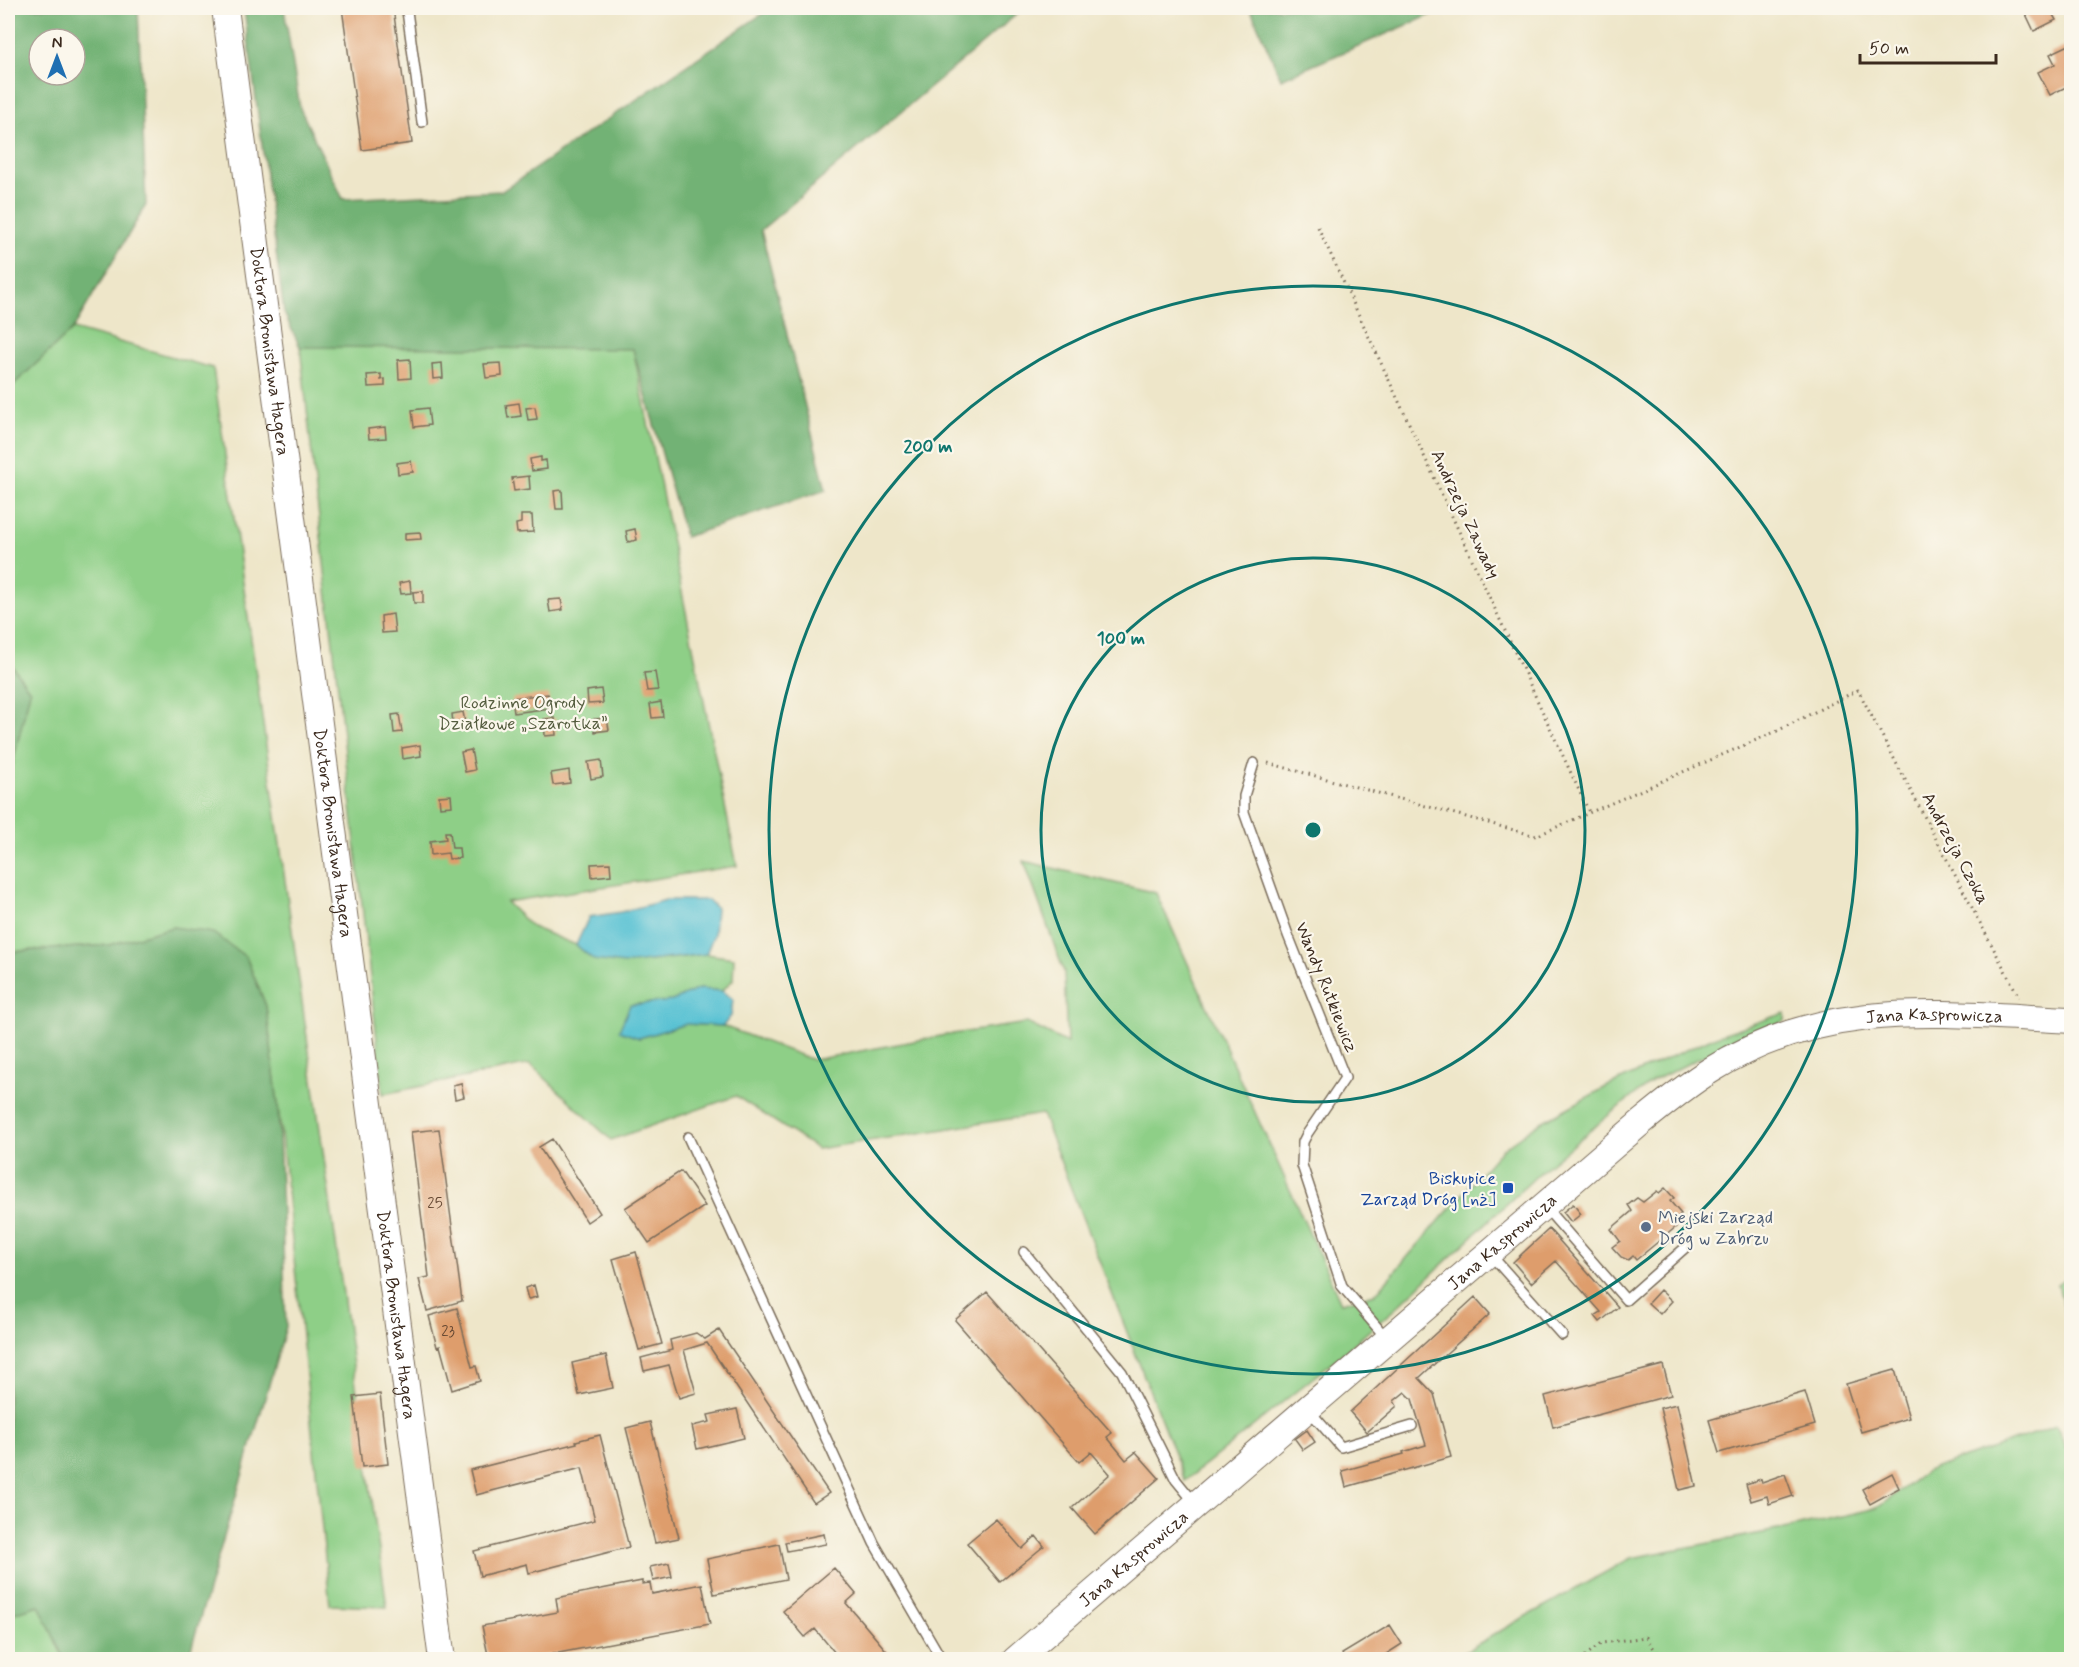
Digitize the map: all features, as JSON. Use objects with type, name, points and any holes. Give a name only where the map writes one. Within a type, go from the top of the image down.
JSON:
[{"type":"street","name":"Doktora Bronisława Hagera","points":[[225,8],[442,1659]]},
{"type":"street","name":"Jana Kasprowicza","points":[[1015,1659],[1638,1125],[1682,1090],[1712,1070],[1753,1047],[1785,1035],[1821,1023],[1864,1016],[1906,1013],[2072,1020]]},
{"type":"lane","points":[[411,8],[407,11],[422,122]]},
{"type":"lane","name":"Wandy Rutkiewicz","points":[[1254,763],[1244,796],[1244,812],[1288,935],[1346,1078],[1306,1134],[1303,1142],[1302,1166],[1342,1286],[1387,1339]]},
{"type":"lane","points":[[688,1137],[874,1543],[942,1659]]},
{"type":"lane","points":[[1544,1206],[1626,1300],[1686,1246]]},
{"type":"lane","points":[[1024,1252],[1122,1372],[1176,1480],[1196,1504]]},
{"type":"lane","points":[[1489,1252],[1562,1335]]},
{"type":"lane","points":[[1305,1410],[1314,1416],[1341,1447],[1413,1426]]},
{"type":"path","name":"Andrzeja Zawady","points":[[1318,228],[1589,812]]},
{"type":"path","name":"Andrzeja Czoka","points":[[1589,812],[1777,731],[1858,690],[2030,1018]]},
{"type":"path","points":[[1254,763],[1266,762],[1536,836],[1589,812]]},
{"type":"path","points":[[1580,1659],[1602,1643],[1646,1637],[1660,1658]]},
{"type":"green space","points":[[8,8],[138,8],[146,205],[73,329],[8,390]]},
{"type":"green space","points":[[244,8],[284,8],[300,108],[343,199],[502,191],[771,8],[1024,8],[761,230],[826,490],[685,537],[633,349],[300,347],[284,313]]},
{"type":"green space","points":[[1250,8],[1447,8],[1281,79]]},
{"type":"green space","points":[[73,329],[213,368],[387,1607],[330,1605],[266,1006],[246,957],[173,927],[109,945],[8,952],[8,783],[30,691],[8,660],[8,390]]},
{"type":"green space","name":"Rodzinne Ogrody Działkowe „Szarotka”","points":[[300,347],[633,348],[737,866],[506,902],[532,927],[576,945],[594,960],[651,961],[706,954],[734,958],[733,980],[722,991],[699,989],[672,1001],[631,1005],[639,1038],[686,1024],[723,1026],[813,1060],[946,1035],[1027,1023],[1067,1043],[1064,972],[1024,861],[1156,893],[1341,1303],[1375,1294],[1502,1149],[1538,1124],[1608,1086],[1716,1036],[1785,1013],[1785,1021],[1742,1037],[1653,1081],[1615,1110],[1545,1168],[1397,1307],[1185,1481],[1042,1114],[817,1149],[736,1096],[611,1140],[530,1064],[383,1094]]},
{"type":"green space","points":[[8,660],[30,691],[8,783]]},
{"type":"green space","points":[[173,927],[213,933],[246,957],[266,1006],[278,1105],[286,1327],[188,1659],[64,1659],[39,1605],[8,1615],[8,952],[109,945]]},
{"type":"green space","points":[[2071,1276],[2071,1332],[2058,1285]]},
{"type":"green space","points":[[2056,1426],[2071,1456],[2071,1659],[1452,1659],[1631,1558],[1799,1526],[1877,1508],[1927,1471]]},
{"type":"green space","points":[[39,1604],[64,1659],[8,1659],[8,1615]]},
{"type":"water","points":[[666,900],[708,900],[716,908],[714,934],[706,954],[624,964],[594,960],[576,945],[589,917],[621,912]]},
{"type":"water","points":[[699,989],[722,991],[733,999],[731,1016],[723,1026],[686,1024],[639,1038],[619,1031],[630,1005],[672,1001]]},
{"type":"building","points":[[342,8],[393,8],[412,143],[362,150]]},
{"type":"building","points":[[2049,8],[2056,20],[2034,31],[2024,10]]},
{"type":"building","points":[[2069,45],[2072,49],[2072,84],[2050,95],[2038,72],[2055,64],[2050,54]]},
{"type":"building","points":[[410,359],[411,378],[399,379],[398,360]]},
{"type":"building","points":[[442,363],[443,378],[433,379],[432,364]]},
{"type":"building","points":[[501,363],[502,376],[486,378],[484,364]]},
{"type":"building","points":[[381,374],[381,380],[385,379],[385,386],[368,387],[367,375]]},
{"type":"building","points":[[519,403],[521,416],[508,418],[506,405]]},
{"type":"building","points":[[535,407],[537,419],[528,420],[526,408]]},
{"type":"building","points":[[428,408],[430,425],[414,427],[412,410]]},
{"type":"building","points":[[385,427],[386,438],[369,439],[368,429]]},
{"type":"building","points":[[541,457],[541,461],[546,460],[547,469],[532,471],[530,459]]},
{"type":"building","points":[[411,461],[413,472],[398,474],[397,463]]},
{"type":"building","points":[[529,476],[530,489],[514,491],[512,478]]},
{"type":"building","points":[[562,490],[563,509],[556,509],[554,491]]},
{"type":"building","points":[[521,515],[532,515],[533,532],[517,533],[516,524],[521,523]]},
{"type":"building","points":[[635,529],[637,540],[628,542],[626,531]]},
{"type":"building","points":[[420,532],[421,539],[405,540],[405,533]]},
{"type":"building","points":[[410,581],[411,593],[401,594],[399,583]]},
{"type":"building","points":[[423,591],[423,603],[414,603],[413,592]]},
{"type":"building","points":[[561,599],[563,610],[550,612],[548,600]]},
{"type":"building","points":[[393,614],[395,632],[382,633],[381,616]]},
{"type":"building","points":[[655,672],[658,690],[647,691],[644,673]]},
{"type":"building","points":[[601,689],[603,703],[588,704],[587,691]]},
{"type":"building","points":[[548,694],[550,708],[514,713],[512,698]]},
{"type":"building","points":[[661,702],[663,717],[652,718],[650,704]]},
{"type":"building","points":[[463,712],[465,722],[453,724],[452,714]]},
{"type":"building","points":[[399,714],[402,732],[394,733],[392,715]]},
{"type":"building","points":[[555,718],[556,735],[545,736],[544,719]]},
{"type":"building","points":[[607,718],[609,730],[595,732],[594,719]]},
{"type":"building","points":[[420,745],[421,756],[403,759],[402,748]]},
{"type":"building","points":[[471,750],[475,770],[465,772],[461,752]]},
{"type":"building","points":[[601,760],[603,777],[591,779],[588,762]]},
{"type":"building","points":[[569,770],[570,783],[553,785],[551,773]]},
{"type":"building","points":[[451,795],[452,806],[440,807],[439,796]]},
{"type":"building","points":[[445,832],[450,832],[452,848],[459,848],[460,858],[449,859],[448,853],[431,855],[430,841],[446,839]]},
{"type":"building","points":[[610,863],[611,875],[592,877],[591,864]]},
{"type":"building","points":[[461,1083],[464,1097],[455,1099],[453,1085]]},
{"type":"building","points":[[439,1129],[462,1301],[427,1311],[419,1279],[429,1277],[411,1132]]},
{"type":"building","points":[[552,1139],[600,1213],[587,1222],[539,1147]]},
{"type":"building","points":[[681,1171],[705,1206],[649,1243],[625,1208]]},
{"type":"building","points":[[1665,1188],[1674,1198],[1670,1201],[1681,1214],[1672,1222],[1676,1227],[1636,1260],[1633,1256],[1628,1260],[1621,1257],[1612,1247],[1620,1241],[1611,1229],[1632,1211],[1628,1205],[1637,1198],[1643,1202]]},
{"type":"building","points":[[1573,1204],[1581,1214],[1571,1222],[1563,1212]]},
{"type":"building","points":[[1549,1229],[1618,1307],[1600,1322],[1595,1316],[1601,1312],[1556,1261],[1531,1283],[1513,1262]]},
{"type":"building","points":[[636,1252],[662,1344],[639,1350],[613,1259]]},
{"type":"building","points":[[534,1285],[537,1297],[528,1299],[525,1288]]},
{"type":"building","points":[[1660,1290],[1672,1301],[1660,1314],[1648,1303]]},
{"type":"building","points":[[987,1292],[1112,1433],[1107,1437],[1126,1460],[1136,1452],[1159,1478],[1095,1534],[1072,1508],[1110,1474],[1091,1452],[1079,1462],[955,1320]]},
{"type":"building","points":[[1475,1297],[1490,1314],[1419,1378],[1434,1394],[1451,1457],[1346,1487],[1342,1471],[1404,1454],[1403,1452],[1426,1445],[1412,1399],[1405,1392],[1394,1401],[1397,1406],[1367,1432],[1350,1412]]},
{"type":"building","points":[[457,1308],[472,1367],[476,1366],[480,1381],[452,1390],[429,1316]]},
{"type":"building","points":[[719,1330],[829,1493],[814,1503],[707,1343],[684,1350],[696,1393],[679,1398],[669,1365],[644,1371],[641,1358],[672,1350],[670,1340],[696,1333],[705,1339]]},
{"type":"building","points":[[606,1355],[613,1388],[579,1395],[572,1363]]},
{"type":"building","points":[[1663,1365],[1671,1395],[1553,1427],[1545,1396]]},
{"type":"building","points":[[1895,1370],[1909,1418],[1861,1432],[1846,1384]]},
{"type":"building","points":[[1805,1392],[1815,1425],[1719,1453],[1709,1420]]},
{"type":"building","points":[[380,1394],[388,1464],[362,1467],[354,1397]]},
{"type":"building","points":[[1677,1404],[1696,1486],[1679,1490],[1660,1408]]},
{"type":"building","points":[[737,1409],[744,1438],[697,1449],[692,1426],[710,1422],[708,1415]]},
{"type":"building","points":[[650,1422],[679,1538],[655,1543],[626,1428]]},
{"type":"building","points":[[1307,1430],[1315,1442],[1303,1450],[1295,1439]]},
{"type":"building","points":[[600,1435],[629,1547],[529,1573],[527,1564],[480,1576],[474,1551],[595,1520],[582,1468],[476,1495],[470,1470]]},
{"type":"building","points":[[1892,1473],[1899,1488],[1870,1504],[1862,1489]]},
{"type":"building","points":[[1785,1474],[1793,1496],[1769,1504],[1767,1496],[1751,1501],[1746,1484],[1761,1479],[1762,1482]]},
{"type":"building","points":[[996,1519],[1022,1549],[1036,1536],[1044,1546],[1000,1582],[967,1543]]},
{"type":"building","points":[[824,1534],[826,1544],[787,1551],[785,1542]]},
{"type":"building","points":[[779,1544],[786,1579],[714,1594],[707,1559]]},
{"type":"building","points":[[669,1563],[672,1577],[653,1581],[650,1567]]},
{"type":"building","points":[[834,1568],[856,1594],[846,1603],[890,1655],[884,1660],[841,1660],[815,1629],[805,1637],[783,1611]]},
{"type":"building","points":[[642,1581],[642,1584],[650,1583],[652,1594],[702,1584],[710,1624],[522,1660],[489,1660],[482,1626],[558,1612],[556,1598]]},
{"type":"building","points":[[1390,1625],[1402,1644],[1377,1660],[1345,1660],[1342,1654]]},
{"type":"place","name":"Biskupice Zarząd Dróg [nż]","points":[[1508,1188]]},
{"type":"place","name":"Miejski Zarząd Dróg w Zabrzu","points":[[1646,1227]]}]
